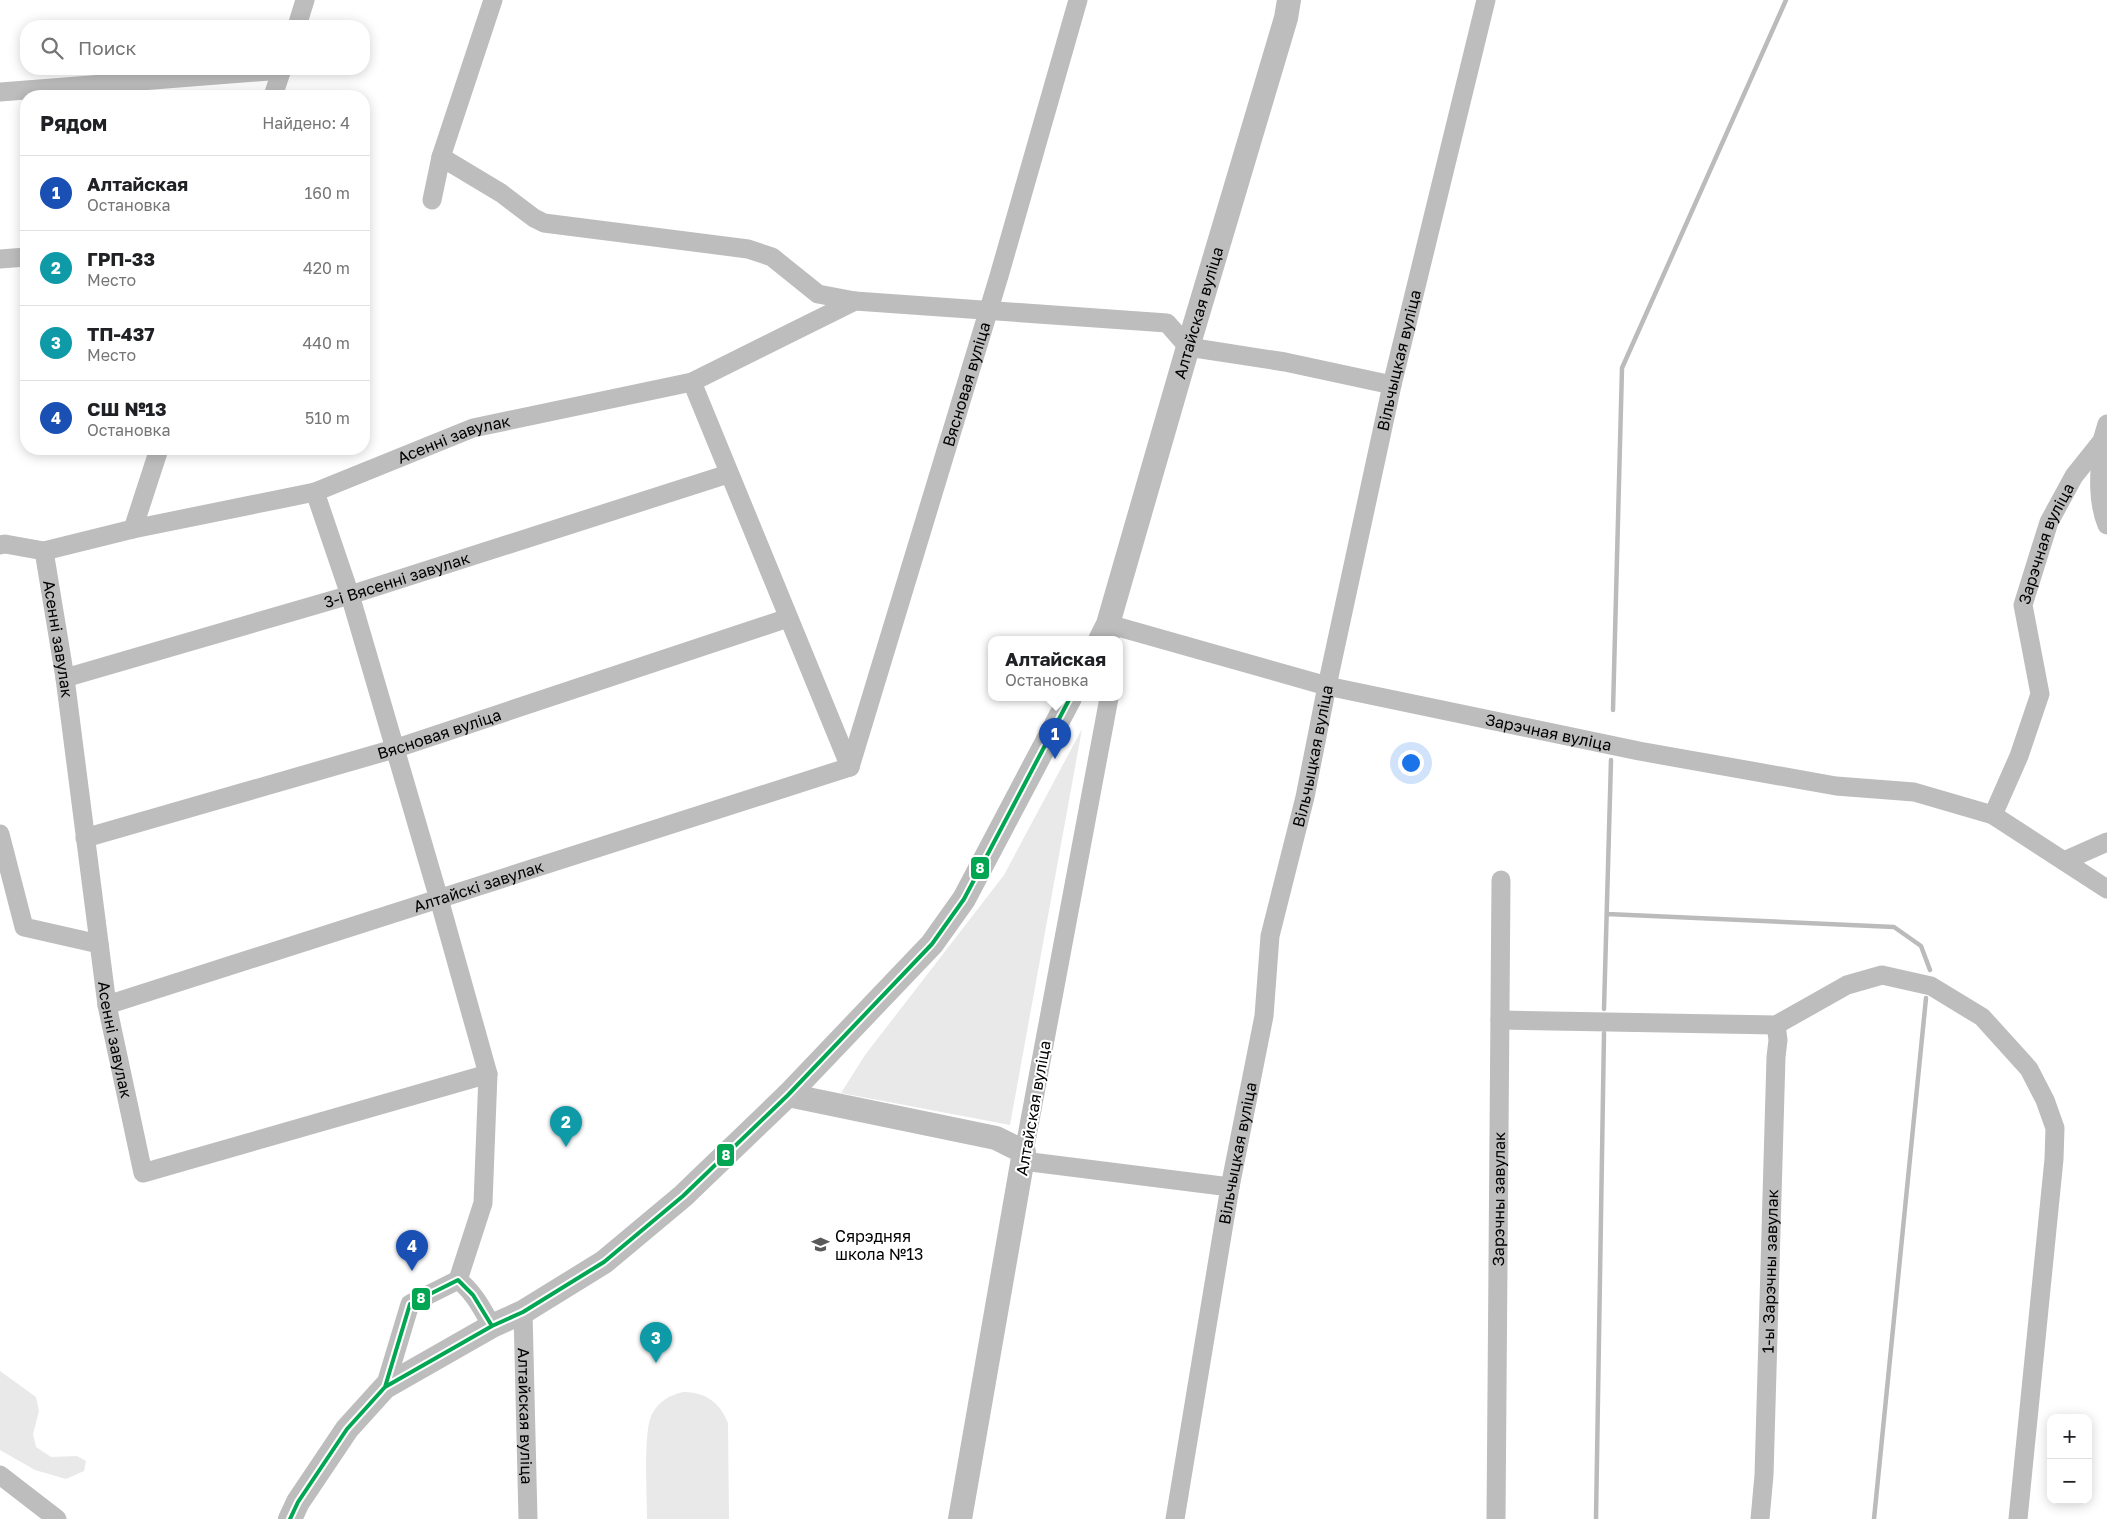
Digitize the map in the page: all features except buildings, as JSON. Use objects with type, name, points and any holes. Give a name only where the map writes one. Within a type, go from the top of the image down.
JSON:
[{"type":"main road","name":"Алтайская вуліца","points":[[1106,635],[1188,347],[1286,18],[1289,0]]},
{"type":"main road","points":[[290,1519],[298,1502],[347,1429],[386,1387],[492,1326],[523,1312],[604,1262],[683,1196],[788,1095],[932,944],[964,899],[1068,701]]},
{"type":"main road","points":[[788,1095],[996,1138],[1024,1156]]},
{"type":"main road","name":"Алтайская вуліца","points":[[960,1519],[1024,1156]]},
{"type":"street","points":[[299,20],[305,0]]},
{"type":"street","points":[[432,200],[442,157],[493,0]]},
{"type":"street","name":"Вясновая вуліца","points":[[850,768],[987,309],[1007,248],[1078,0]]},
{"type":"street","name":"Вільчыцкая вуліца","points":[[1176,1519],[1230,1187],[1264,1016],[1270,936],[1305,797],[1392,385],[1486,0]]},
{"type":"street","points":[[25,90],[208,75]]},
{"type":"street","points":[[275,90],[280,75]]},
{"type":"street","points":[[0,92],[20,90]]},
{"type":"street","points":[[442,157],[501,193],[534,218],[544,223],[748,249],[772,258],[818,294],[855,300],[1167,323],[1188,347],[1285,362],[1392,385]]},
{"type":"street","points":[[0,259],[20,257]]},
{"type":"street","name":"Асенні завулак","points":[[0,545],[5,544],[44,551],[133,529],[315,492],[473,428],[692,382],[855,300]]},
{"type":"street","points":[[692,382],[728,474],[850,768]]},
{"type":"street","points":[[2105,432],[2099,479],[2103,515],[2107,525]]},
{"type":"street","name":"Зарэчная вуліца","points":[[1994,815],[2019,756],[2040,694],[2023,605],[2048,522],[2074,476],[2105,432]]},
{"type":"street","points":[[133,529],[157,455]]},
{"type":"street","name":"3-і Вясенні завулак","points":[[65,678],[350,595],[728,474]]},
{"type":"street","points":[[315,492],[350,595],[488,1074],[483,1203],[458,1280],[410,1304],[386,1387]]},
{"type":"street","name":"Асенні завулак","points":[[44,551],[65,678],[107,1005],[143,1172],[488,1074]]},
{"type":"street","name":"Вясновая вуліца","points":[[85,838],[394,748],[788,618]]},
{"type":"street","name":"Зарэчная вуліца","points":[[1123,639],[1327,686],[1639,752],[1836,786],[1914,792],[1994,815],[2107,889]]},
{"type":"street","name":"Алтайская вуліца","points":[[1024,1156],[1109,701]]},
{"type":"street","name":"Алтайскі завулак","points":[[107,1005],[850,768]]},
{"type":"street","points":[[0,834],[24,927],[99,944]]},
{"type":"street","points":[[2064,861],[2107,842]]},
{"type":"street","name":"Зарэчны завулак","points":[[1496,1519],[1501,880]]},
{"type":"street","points":[[1500,1020],[1776,1024],[1846,985],[1882,975],[1931,986],[1982,1016],[2029,1069],[2045,1100],[2055,1128],[2054,1159],[2018,1519]]},
{"type":"street","name":"1-ы Зарэчны завулак","points":[[1760,1519],[1764,1475],[1778,1040],[1776,1024]]},
{"type":"street","points":[[1024,1156],[1230,1187]]},
{"type":"street","points":[[458,1280],[468,1287],[477,1299],[492,1326]]},
{"type":"street","name":"Алтайская вуліца","points":[[523,1312],[528,1519]]},
{"type":"street","points":[[0,1475],[57,1519]]},
{"type":"shaded area","points":[[1082,729],[1010,1125],[841,1093],[865,1055],[1004,875]]},
{"type":"shaded area","points":[[0,1371],[36,1397],[39,1411],[33,1434],[36,1447],[51,1457],[77,1456],[86,1461],[84,1471],[66,1479],[35,1470],[0,1450]]},
{"type":"shaded area","points":[[683,1392],[705,1396],[711,1400],[721,1409],[728,1423],[729,1519],[647,1519],[646,1449],[649,1422],[655,1409],[661,1402]]},
{"type":"waterway","points":[[1613,710],[1622,368],[1786,0]]},
{"type":"waterway","points":[[1604,1009],[1611,760]]},
{"type":"waterway","points":[[1607,914],[1894,927],[1921,946],[1930,970]]},
{"type":"waterway","points":[[1874,1519],[1926,998]]},
{"type":"waterway","points":[[1596,1519],[1604,1033]]},
{"type":"transit line","name":"8","points":[[290,1519],[298,1502],[347,1429],[385,1387],[492,1326],[523,1312],[604,1262],[683,1196],[788,1095],[932,944],[964,899],[1068,701]]},
{"type":"transit line","name":"8","points":[[385,1387],[410,1304],[458,1280],[473,1295],[492,1326]]},
{"type":"place","name":"Алтайская","points":[[1055,759]]},
{"type":"place","name":"ГРП-33","points":[[566,1147]]},
{"type":"place","name":"Сярэдняя школа №13","points":[[821,1245]]},
{"type":"place","name":"СШ №13","points":[[412,1271]]},
{"type":"place","name":"ТП-437","points":[[656,1363]]}]
